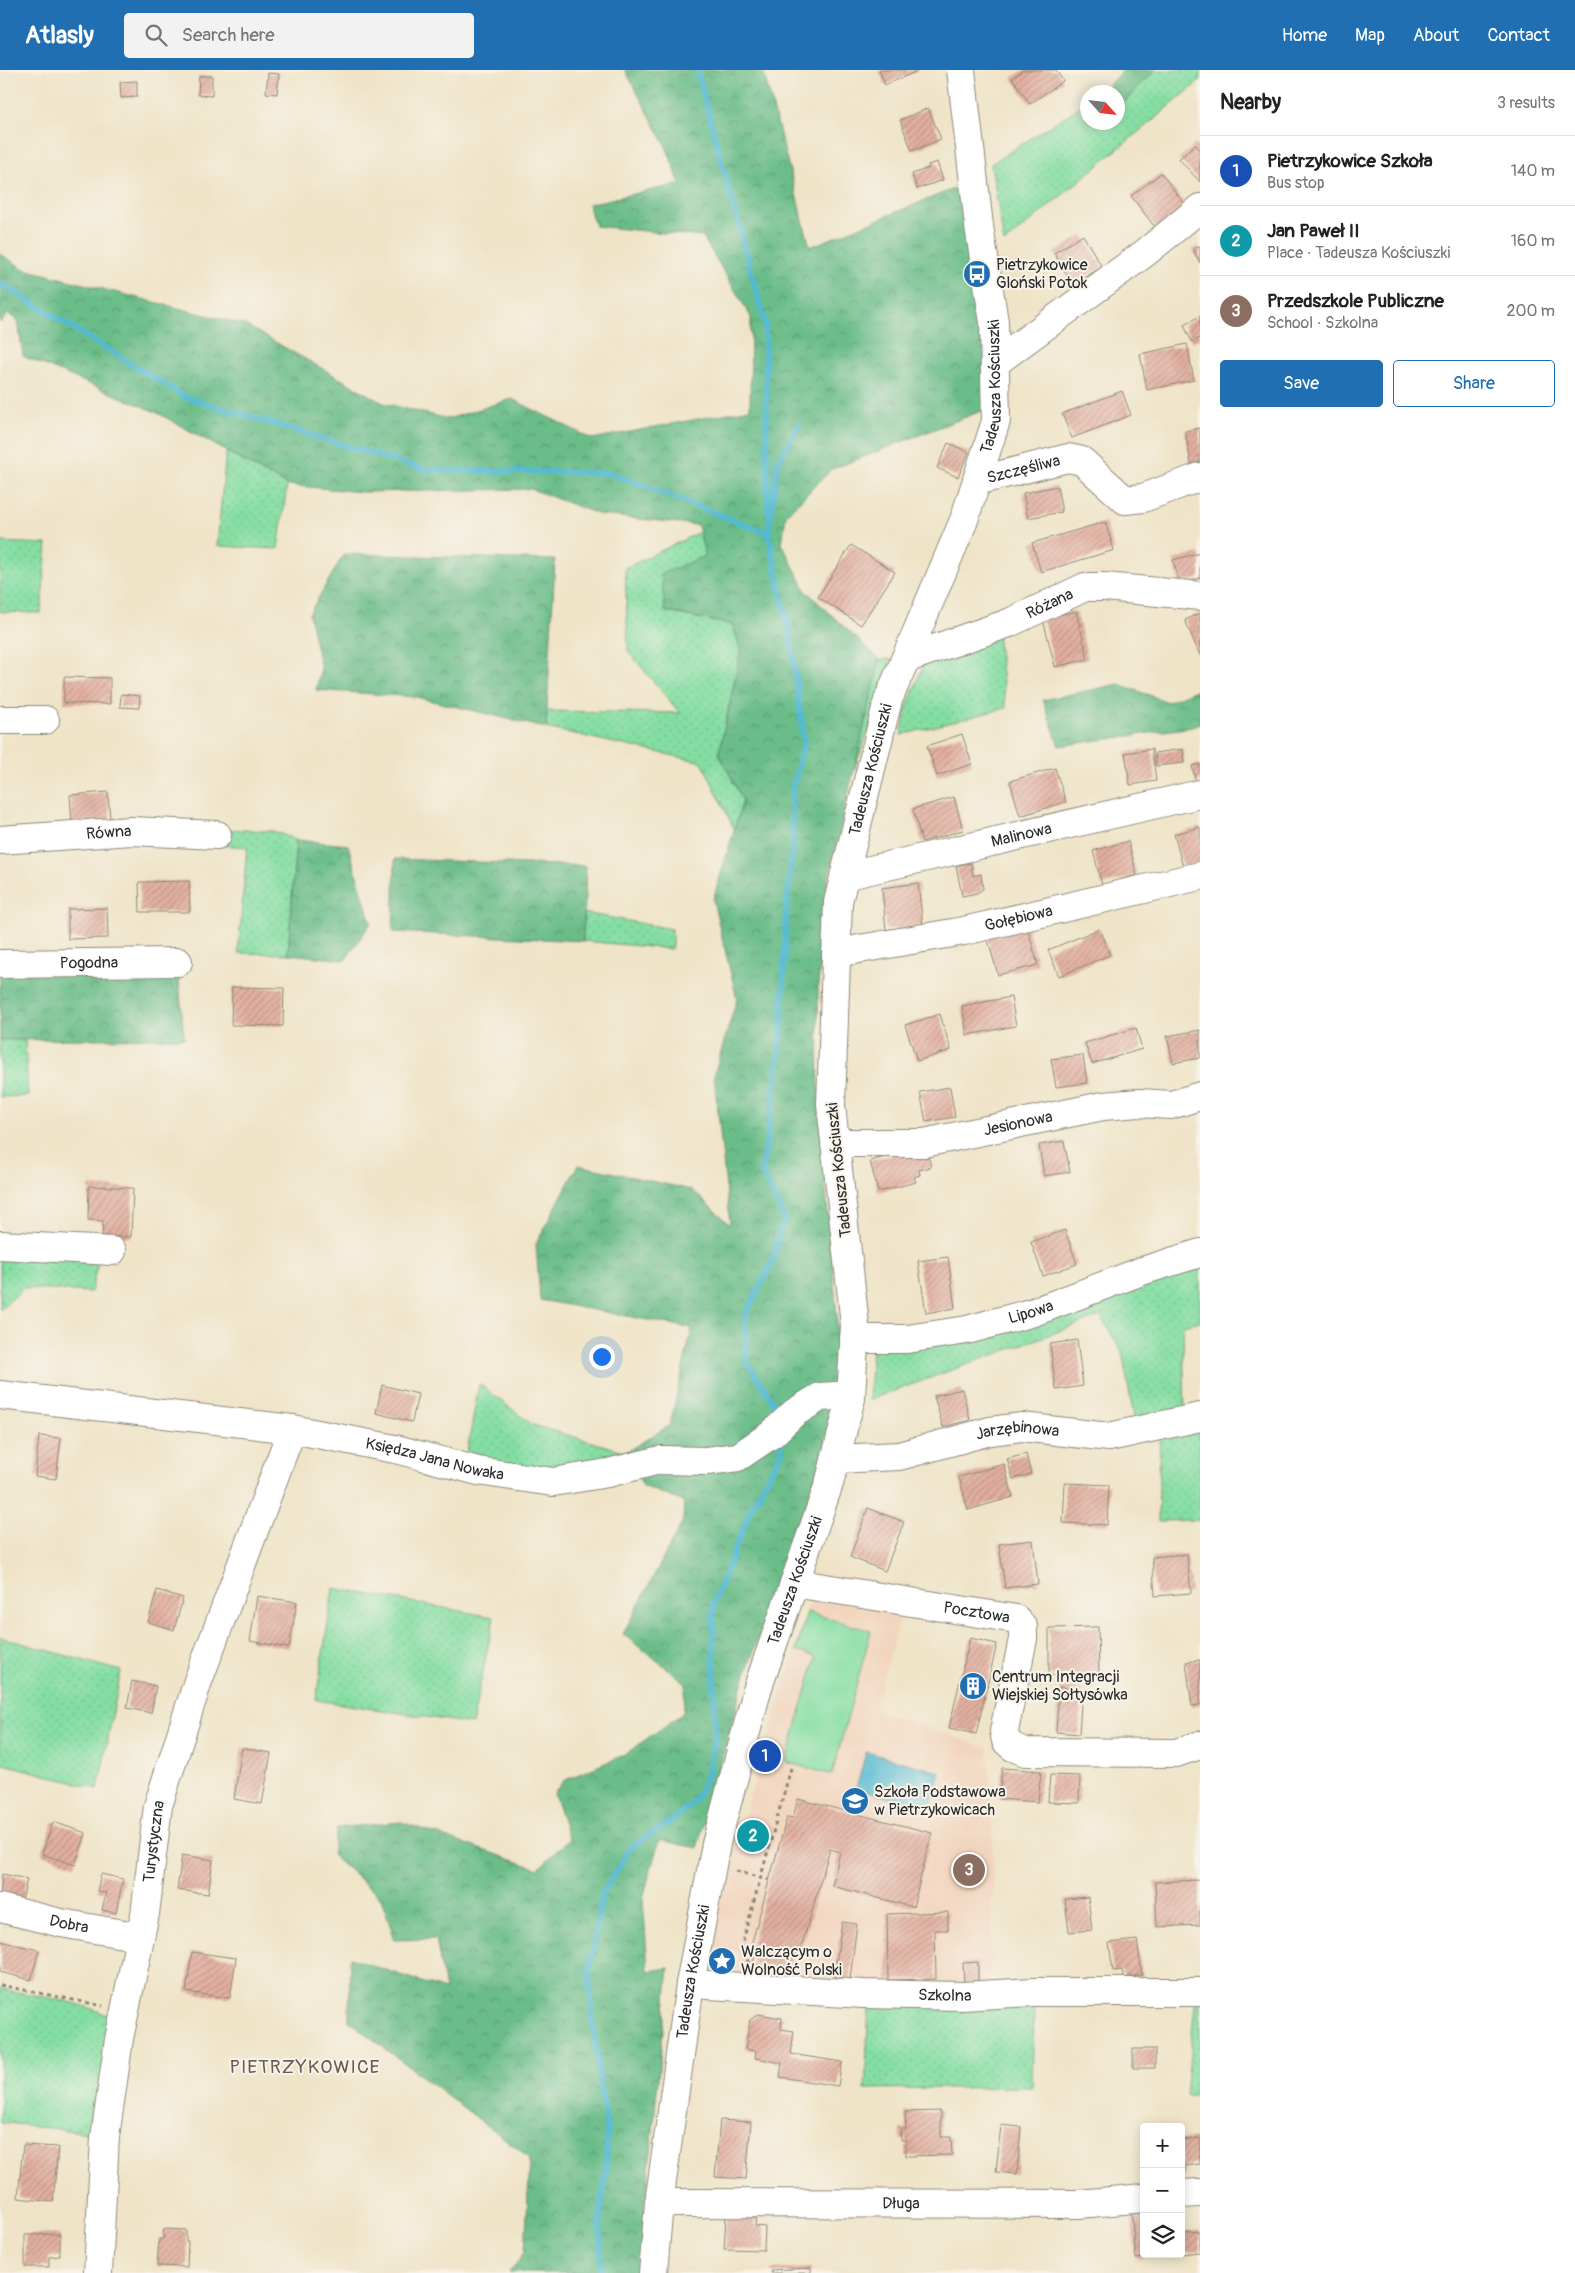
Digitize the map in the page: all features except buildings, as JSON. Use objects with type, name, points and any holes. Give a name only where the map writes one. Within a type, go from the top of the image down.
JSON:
[{"type":"street","name":"Tadeusza Kościuszki","points":[[653,2273],[659,2203],[690,1984],[716,1844],[758,1688],[828,1484],[851,1398],[855,1325],[831,1105],[838,902],[888,700],[964,520],[996,421],[994,322],[979,226],[961,70]]},
{"type":"street","points":[[995,363],[1145,253],[1200,208]]},
{"type":"street","name":"Szczęśliwa","points":[[977,480],[1068,458],[1082,461],[1125,500],[1143,498],[1200,477]]},
{"type":"street","name":"Różana","points":[[906,659],[1009,623],[1085,587],[1105,586],[1200,596]]},
{"type":"street","points":[[0,720],[44,720]]},
{"type":"street","name":"Malinowa","points":[[844,876],[1200,794]]},
{"type":"street","name":"Równa","points":[[0,840],[131,831],[217,835]]},
{"type":"street","name":"Gołębiowa","points":[[836,952],[964,931],[1200,876]]},
{"type":"street","name":"Pogodna","points":[[0,964],[178,962]]},
{"type":"street","name":"Jesionowa","points":[[835,1143],[924,1143],[1103,1106],[1138,1103],[1171,1105],[1200,1096]]},
{"type":"street","points":[[0,1245],[112,1251]]},
{"type":"street","name":"Lipowa","points":[[854,1339],[908,1339],[967,1330],[1034,1312],[1142,1271],[1200,1253]]},
{"type":"street","name":"Księdza Jana Nowaka","points":[[0,1395],[292,1429],[400,1450],[478,1471],[553,1482],[608,1473],[660,1460],[707,1461],[738,1457],[820,1397],[851,1398]]},
{"type":"street","name":"Jarzębinowa","points":[[835,1459],[899,1456],[990,1431],[1022,1427],[1109,1437],[1200,1417]]},
{"type":"street","name":"Turystyczna","points":[[98,2273],[105,2136],[124,2017],[140,1937],[158,1806],[198,1682],[292,1429]]},
{"type":"street","name":"Pocztowa","points":[[794,1583],[1016,1619],[1023,1627],[1023,1640],[1004,1731],[1006,1741],[1013,1747],[1025,1752],[1176,1753],[1200,1745]]},
{"type":"street","name":"Dobra","points":[[0,1908],[61,1924],[140,1937]]},
{"type":"street","name":"Szkolna","points":[[690,1984],[864,1994],[962,1996],[1034,1992],[1200,1992]]},
{"type":"street","points":[[1185,2194],[1200,2193]]},
{"type":"street","name":"Długa","points":[[659,2203],[1079,2204],[1140,2198]]},
{"type":"path","points":[[751,1968],[741,1948],[791,1768]]},
{"type":"path","points":[[733,1871],[769,1880]]},
{"type":"path","points":[[0,1985],[103,2006],[124,2017]]},
{"type":"shaded area","name":"Szkoła Podstawowa w Pietrzykowicach","points":[[811,1597],[902,1614],[874,1710],[988,1748],[994,1865],[989,1990],[734,1980],[738,1952],[712,1948],[722,1891],[731,1859]]},
{"type":"green space","points":[[625,70],[763,70],[810,247],[963,185],[977,287],[989,408],[832,469],[786,515],[782,544],[806,591],[880,660],[826,888],[818,986],[819,1111],[837,1316],[837,1342],[831,1419],[821,1460],[746,1673],[697,1848],[659,1840],[643,1898],[648,1971],[669,1968],[639,2273],[509,2273],[525,2252],[530,2158],[349,2021],[350,1958],[445,1990],[436,1939],[395,1940],[381,1898],[332,1855],[337,1828],[401,1822],[538,1869],[569,1839],[554,1794],[563,1781],[624,1755],[683,1713],[686,1683],[623,1634],[683,1521],[684,1502],[643,1486],[626,1452],[670,1425],[692,1328],[540,1300],[536,1244],[578,1165],[692,1190],[730,1225],[714,1075],[737,999],[713,900],[743,801],[719,753],[741,651],[733,625],[665,611],[661,574],[705,556],[698,525],[601,515],[531,489],[362,492],[287,485],[156,412],[23,356],[18,320],[8,314],[0,323],[0,254],[24,269],[245,325],[383,403],[448,419],[512,399],[592,439],[750,409],[751,317],[703,237],[595,226],[588,204],[680,184],[666,146]]},
{"type":"green space","points":[[1123,70],[1155,70],[1125,102],[1125,85],[1109,85]]},
{"type":"green space","points":[[1155,70],[1200,70],[1200,81],[1004,243],[991,164],[1080,107],[1080,130],[1125,130],[1125,101]]},
{"type":"green space","points":[[226,452],[287,485],[278,549],[217,546]]},
{"type":"green space","points":[[700,532],[705,556],[666,612],[733,625],[741,650],[719,753],[743,801],[734,829],[702,762],[546,728],[547,711],[680,713],[628,651],[625,568]]},
{"type":"green space","points":[[0,542],[47,544],[41,613],[0,612]]},
{"type":"green space","points":[[344,554],[555,560],[546,728],[416,697],[316,690],[321,669],[309,614]]},
{"type":"green space","points":[[997,633],[1006,708],[901,735],[907,706],[924,664]]},
{"type":"green space","points":[[891,659],[873,719],[854,770],[880,660]]},
{"type":"green space","points":[[1119,684],[1168,702],[1200,688],[1200,723],[1192,727],[1059,746],[1043,700]]},
{"type":"green space","points":[[222,829],[273,831],[296,840],[288,954],[238,953],[247,847],[221,845]]},
{"type":"green space","points":[[296,840],[348,845],[371,923],[345,960],[288,954]]},
{"type":"green space","points":[[395,859],[586,866],[583,941],[393,932]]},
{"type":"green space","points":[[584,913],[672,929],[672,949],[583,941]]},
{"type":"green space","points":[[178,969],[184,1038],[0,1040],[0,970]]},
{"type":"green space","points":[[0,1040],[25,1040],[28,1096],[0,1097]]},
{"type":"green space","points":[[0,1254],[98,1261],[91,1292],[24,1288],[0,1310]]},
{"type":"green space","points":[[1200,1259],[1200,1321],[1183,1325],[1185,1414],[1135,1423],[1122,1352],[1101,1316],[869,1400],[872,1344]]},
{"type":"green space","points":[[479,1384],[533,1425],[626,1452],[631,1462],[560,1473],[466,1457]]},
{"type":"green space","points":[[1200,1422],[1200,1520],[1158,1521],[1160,1430]]},
{"type":"green space","points":[[333,1588],[494,1617],[472,1724],[316,1700]]},
{"type":"green space","points":[[807,1612],[871,1631],[832,1775],[786,1762],[816,1657],[796,1651]]},
{"type":"green space","points":[[0,1637],[121,1671],[98,1789],[0,1763]]},
{"type":"green space","points":[[0,1989],[78,2004],[106,2015],[117,2022],[98,2134],[0,2122]]},
{"type":"green space","points":[[869,2002],[1034,2003],[1032,2087],[865,2089]]},
{"type":"green space","points":[[1195,2003],[1200,2003],[1200,2097],[1186,2096]]},
{"type":"water","points":[[866,1752],[940,1772],[930,1809],[856,1789]]},
{"type":"waterway","points":[[697,70],[765,323],[768,512]]},
{"type":"waterway","points":[[0,283],[185,397],[426,470],[609,473],[768,533],[768,530]]},
{"type":"waterway","points":[[776,1419],[773,1402],[747,1362],[745,1316],[772,1262],[784,1218],[762,1172],[777,1073],[782,1023],[786,914],[793,843],[792,790],[804,742],[790,633],[768,533],[778,461],[799,424]]},
{"type":"waterway","points":[[601,2273],[600,2217],[606,2172],[607,2132],[594,2034],[589,1971],[602,1894],[631,1847],[674,1819],[695,1800],[708,1773],[715,1735],[713,1604],[750,1511],[782,1451],[779,1438]]},
{"type":"place","name":"Pietrzykowice Gloński Potok","points":[[977,274]]},
{"type":"place","name":"Centrum Integracji Wiejskiej Sołtysówka","points":[[973,1686]]},
{"type":"place","name":"Pietrzykowice Szkoła","points":[[765,1756]]},
{"type":"place","name":"Szkoła Podstawowa w Pietrzykowicach","points":[[855,1801]]},
{"type":"place","name":"Jan Paweł II","points":[[753,1836]]},
{"type":"place","name":"Przedszkole Publiczne","points":[[969,1870]]},
{"type":"place","name":"Walczącym o Wolność Polski","points":[[722,1961]]},
{"type":"district","name":"PIETRZYKOWICE","points":[[305,2067]]}]
